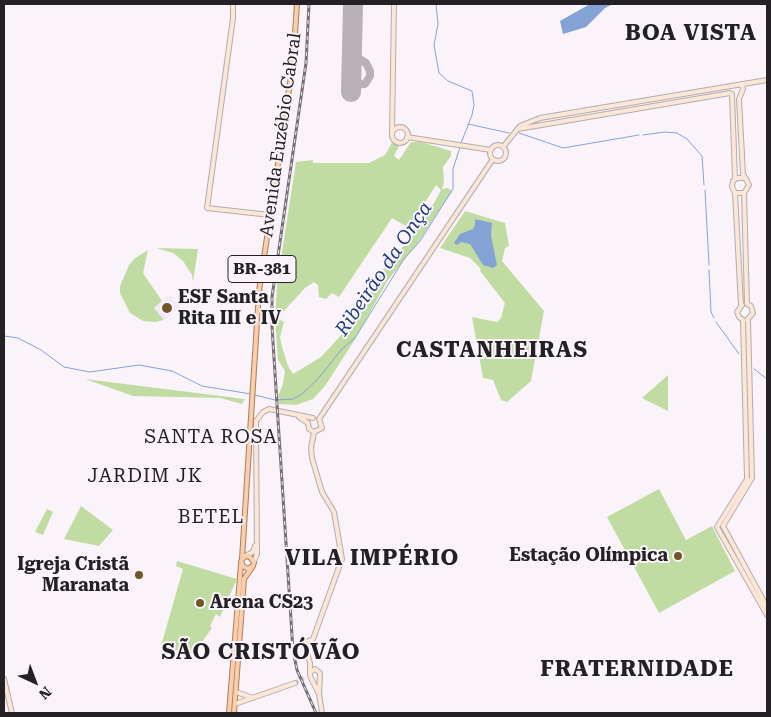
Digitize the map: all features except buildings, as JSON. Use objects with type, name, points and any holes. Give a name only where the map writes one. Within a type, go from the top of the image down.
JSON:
[{"type":"main road","name":"Avenida Euzébio Cabral","points":[[243,548],[259,291],[293,63],[297,4]]},
{"type":"main road","name":"BR-381","points":[[229,713],[245,558],[243,548]]},
{"type":"main road","points":[[243,548],[245,568],[251,567]]},
{"type":"main road","points":[[234,713],[238,693],[244,579],[253,560],[245,558]]},
{"type":"main road","points":[[231,692],[238,693]]},
{"type":"main road","points":[[230,704],[236,704]]},
{"type":"street","points":[[233,4],[233,18],[207,208],[270,215]]},
{"type":"street","points":[[394,4],[394,117],[392,134],[394,140],[399,142],[407,138],[491,150],[496,146],[502,147]]},
{"type":"street","points":[[502,147],[517,129],[530,121],[540,118],[767,80]]},
{"type":"street","points":[[742,84],[743,89],[740,95],[744,178],[749,185],[744,193],[747,304]]},
{"type":"street","points":[[730,86],[735,179],[732,187],[735,193],[741,305],[737,312],[738,317],[745,320]]},
{"type":"street","points":[[517,129],[731,94],[740,95]]},
{"type":"street","points":[[394,117],[399,127],[405,129],[407,138]]},
{"type":"street","points":[[392,134],[399,127]]},
{"type":"street","points":[[493,159],[498,160],[504,157],[505,150],[502,147]]},
{"type":"street","points":[[319,419],[493,159],[491,150]]},
{"type":"street","points":[[735,179],[744,178]]},
{"type":"street","points":[[735,193],[744,193]]},
{"type":"street","points":[[741,305],[747,304],[751,306],[754,313],[745,320]]},
{"type":"street","points":[[745,320],[752,478],[723,526],[767,607]]},
{"type":"street","points":[[745,320],[747,478],[716,527],[767,616]]},
{"type":"street","points":[[253,560],[257,554],[256,420],[263,412],[269,410],[319,419]]},
{"type":"street","points":[[298,416],[308,423],[309,429],[314,432]]},
{"type":"street","points":[[308,423],[313,418]]},
{"type":"street","points":[[314,432],[322,428],[319,419]]},
{"type":"street","points":[[314,432],[311,448],[312,458],[322,492],[334,512],[342,559],[314,639],[304,642],[310,663],[310,676],[319,694]]},
{"type":"street","points":[[245,558],[256,544]]},
{"type":"street","points":[[310,663],[320,676],[319,694],[322,713]]},
{"type":"street","points":[[310,676],[312,670],[316,669]]},
{"type":"street","points":[[304,678],[310,676],[316,679],[320,676]]},
{"type":"street","points":[[4,679],[12,713]]},
{"type":"street","points":[[236,704],[295,683]]},
{"type":"street","points":[[238,693],[253,698]]},
{"type":"shaded area","name":"ESF Santa Rita III e IV","points":[[170,295],[180,307],[164,320],[154,308]]},
{"type":"green space","points":[[393,141],[399,146],[394,156],[399,160],[411,142],[421,142],[451,151],[451,156],[443,167],[444,182],[442,189],[448,188],[452,191],[417,244],[388,280],[354,341],[325,386],[313,399],[296,405],[279,404],[278,396],[283,384],[285,371],[278,360],[275,319],[277,284],[296,162],[313,160],[313,163],[369,163],[385,155]],"holes":[[[436,185],[441,190],[407,243],[390,259],[343,333],[321,357],[293,374],[288,366],[280,337],[284,322],[279,319],[282,313],[305,288],[314,282],[318,285],[319,297],[326,299],[332,293],[339,297],[392,218],[409,228]]]},
{"type":"green space","points":[[465,211],[505,223],[509,246],[505,248],[502,261],[544,311],[531,381],[507,402],[501,400],[493,380],[483,378],[472,317],[497,322],[501,318],[505,303],[480,271],[481,269],[470,258],[440,248]]},
{"type":"green space","points":[[156,248],[198,249],[193,282],[192,275],[183,261],[173,253]]},
{"type":"green space","points":[[148,250],[143,273],[162,301],[154,308],[164,320],[155,322],[143,321],[130,313],[120,293],[120,286],[129,265],[134,259]]},
{"type":"green space","points":[[668,375],[668,411],[642,398]]},
{"type":"green space","points":[[85,379],[245,399],[242,404],[220,398],[133,396]]},
{"type":"green space","name":"Estação Olímpica","points":[[659,489],[686,540],[712,526],[735,571],[659,613],[607,517]]},
{"type":"green space","points":[[81,506],[113,530],[99,546],[64,539]]},
{"type":"green space","points":[[47,509],[53,512],[43,535],[35,532]]},
{"type":"green space","name":"Arena CS23","points":[[177,561],[237,579],[220,617],[216,614],[210,626],[212,628],[192,656],[161,646],[183,569],[176,566]]},
{"type":"water","points":[[590,4],[613,4],[605,8],[586,27],[563,34],[560,21]]},
{"type":"water","points":[[475,219],[492,223],[491,236],[497,265],[493,268],[483,265],[470,244],[461,242],[457,245],[454,243],[460,234],[473,229]]},
{"type":"waterway","name":"Ribeirão da Onça","points":[[436,4],[438,24],[434,45],[439,73],[448,81],[472,91],[474,105],[472,115],[461,143]]},
{"type":"waterway","points":[[468,124],[509,133]]},
{"type":"waterway","points":[[643,135],[665,132],[677,133],[687,139],[702,156],[704,185]]},
{"type":"waterway","points":[[519,133],[563,148],[639,135]]},
{"type":"waterway","name":"Ribeirão da Onça","points":[[255,395],[275,400],[293,399],[302,394],[317,380],[342,349],[355,338],[404,259],[420,241],[453,189],[453,169],[460,147]]},
{"type":"waterway","points":[[705,190],[709,265]]},
{"type":"waterway","points":[[709,270],[711,312],[714,318]]},
{"type":"waterway","points":[[716,322],[739,354]]},
{"type":"waterway","name":"Ribeirão da Onça","points":[[4,336],[18,338],[41,350],[64,367],[90,372],[139,365],[172,371],[202,386],[251,394]]},
{"type":"waterway","points":[[754,369],[767,379]]},
{"type":"taxiway","points":[[351,85],[365,84],[370,76],[366,63],[356,57],[352,49]]},
{"type":"runway","points":[[351,92],[353,4]]},
{"type":"tunnel","points":[[295,683],[304,678]]},
{"type":"railway","points":[[309,4],[306,63],[272,297],[272,327],[293,651],[297,670],[316,713]]},
{"type":"place","name":"ESF Santa Rita III e IV","points":[[167,308]]},
{"type":"place","name":"Estação Olímpica","points":[[678,556]]},
{"type":"place","name":"Igreja Cristã Maranata","points":[[139,575]]},
{"type":"place","name":"Arena CS23","points":[[200,603]]},
{"type":"district","name":"BOA VISTA","points":[[691,34]]},
{"type":"district","name":"CASTANHEIRAS","points":[[492,351]]},
{"type":"district","name":"SANTA ROSA","points":[[211,437]]},
{"type":"district","name":"JARDIM JK","points":[[145,476]]},
{"type":"district","name":"BETEL","points":[[211,517]]},
{"type":"district","name":"VILA IMPÉRIO","points":[[372,559]]},
{"type":"district","name":"SÃO CRISTÓVÃO","points":[[261,653]]},
{"type":"district","name":"FRATERNIDADE","points":[[637,670]]}]
